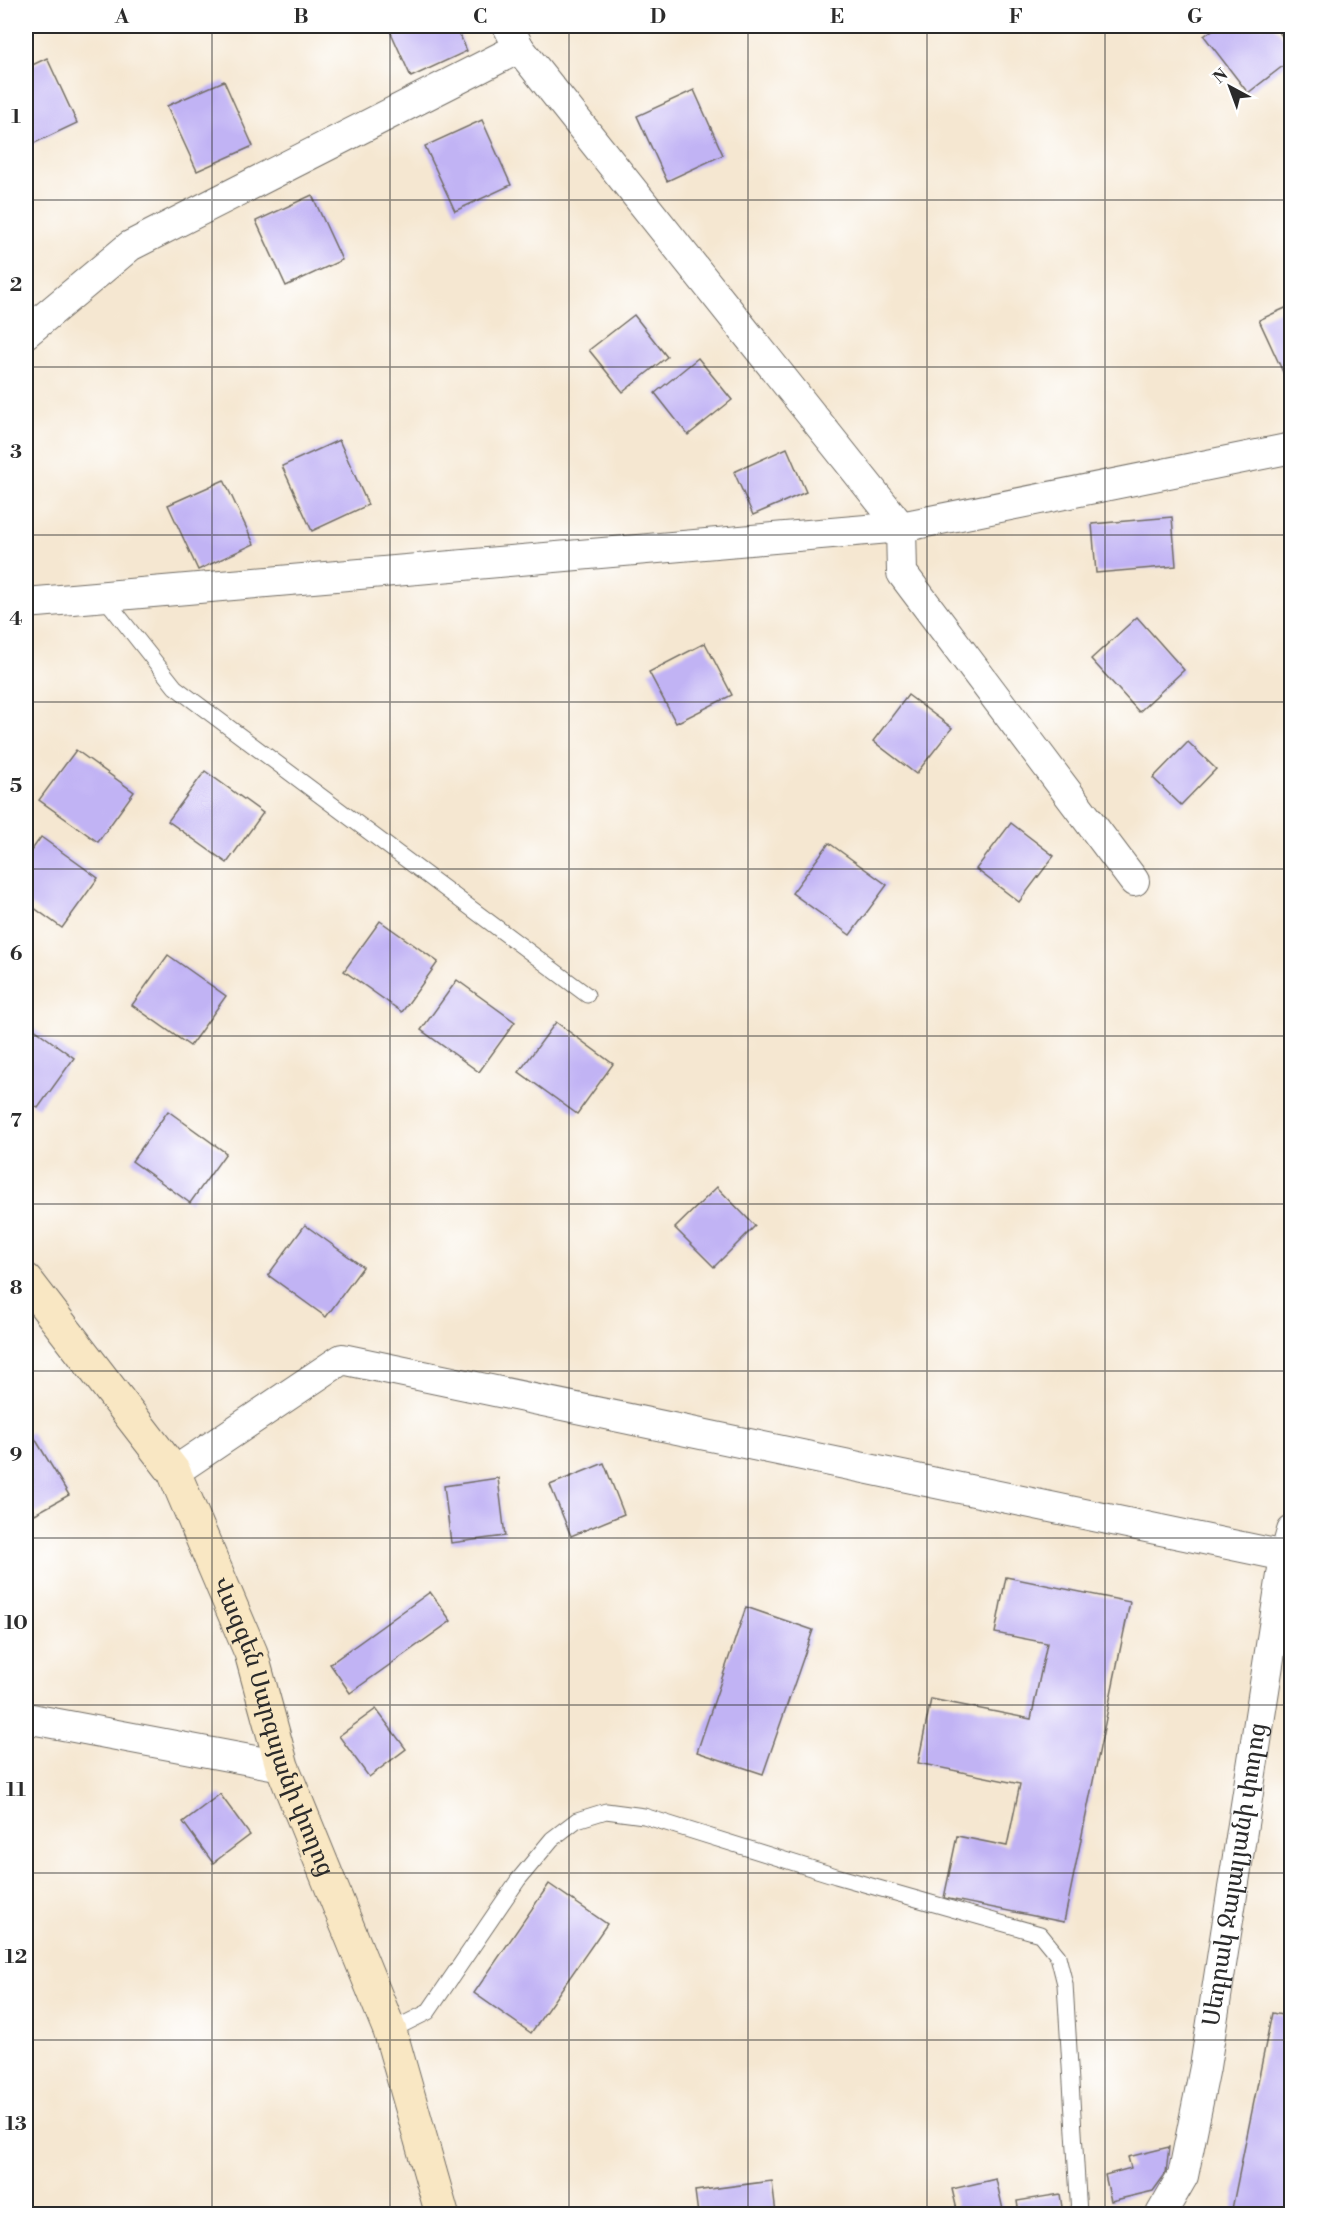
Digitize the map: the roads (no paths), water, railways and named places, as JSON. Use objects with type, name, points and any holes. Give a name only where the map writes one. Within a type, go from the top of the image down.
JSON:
[{"type":"street","points":[[26,333],[130,246],[514,37],[901,527],[902,573],[1134,881]]},
{"type":"street","points":[[26,603],[901,527],[1292,448]]},
{"type":"street","name":"Վազգեն Սարգսյանի փողոց","points":[[26,1280],[174,1472],[251,1653],[282,1766],[390,2031],[442,2214]]},
{"type":"street","points":[[174,1472],[342,1359],[1288,1543]]},
{"type":"street","name":"Սեդրակ Ջալալյանի փողոց","points":[[1161,2214],[1183,2176],[1205,2067],[1288,1543]]},
{"type":"street","points":[[26,1718],[282,1766]]},
{"type":"lane","points":[[103,596],[175,687],[587,995]]},
{"type":"lane","points":[[390,2031],[428,2012],[518,1881],[552,1839],[577,1820],[606,1811],[644,1816],[836,1876],[1040,1934],[1058,1956],[1065,1984],[1079,2214]]}]
